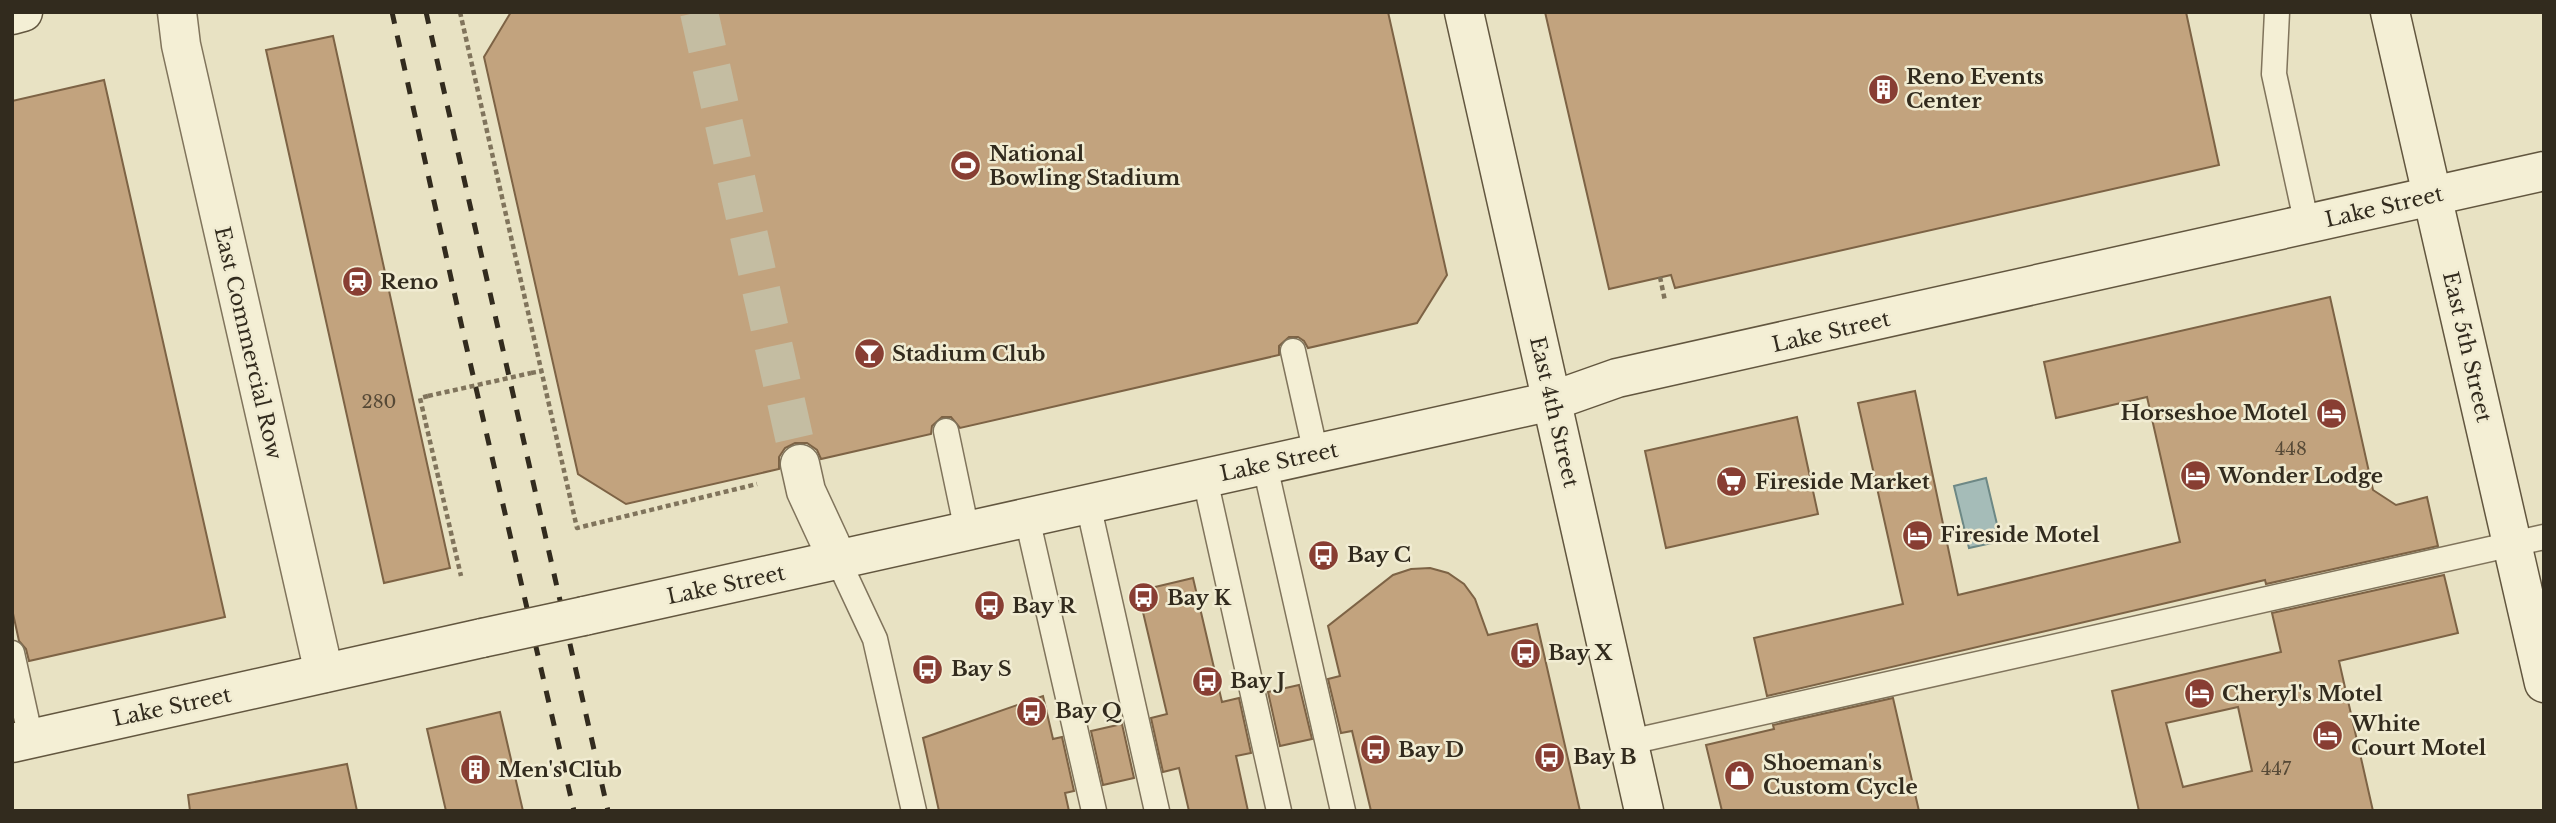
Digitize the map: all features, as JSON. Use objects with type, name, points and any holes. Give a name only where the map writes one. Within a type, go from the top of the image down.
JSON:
[{"type":"street","points":[[12,15],[23,12]]},
{"type":"street","name":"East Commercial Row","points":[[177,12],[181,45],[324,673]]},
{"type":"street","name":"East 4th Street","points":[[1464,12],[1644,811]]},
{"type":"street","name":"East 5th Street","points":[[2390,12],[2432,196],[2528,540],[2544,683]]},
{"type":"street","name":"Lake Street","points":[[22,741],[1265,466],[1552,401],[1617,378],[2544,171]]},
{"type":"street","points":[[800,464],[806,491],[838,561]]},
{"type":"lane","points":[[2277,12],[2274,74],[2307,225]]},
{"type":"lane","points":[[1293,351],[1316,454]]},
{"type":"lane","points":[[946,431],[967,531]]},
{"type":"lane","points":[[1265,466],[1343,811]]},
{"type":"lane","points":[[1205,479],[1279,811]]},
{"type":"lane","points":[[1088,504],[1157,811]]},
{"type":"lane","points":[[1027,518],[1094,811]]},
{"type":"lane","points":[[1630,742],[2528,540]]},
{"type":"lane","points":[[838,561],[875,639],[914,811]]},
{"type":"lane","points":[[12,653],[22,741]]},
{"type":"path","points":[[460,12],[578,528],[757,484]]},
{"type":"path","points":[[1660,277],[1665,301]]},
{"type":"path","points":[[461,576],[420,398],[542,371]]},
{"type":"water","points":[[1986,478],[2001,541],[1969,548],[1954,486]]},
{"type":"building","name":"National Bowling Stadium","points":[[511,12],[1388,12],[1447,275],[1417,323],[1308,348],[1298,337],[1289,337],[1279,346],[1279,355],[960,428],[951,417],[942,417],[932,426],[931,434],[821,459],[817,450],[807,443],[795,443],[785,448],[779,457],[779,469],[626,504],[578,474],[484,57]]},
{"type":"building","name":"Reno Events Center","points":[[1545,12],[2186,12],[2219,165],[1675,288],[1671,275],[1609,289]]},
{"type":"building","name":"Reno","points":[[333,36],[450,568],[384,583],[266,50]]},
{"type":"building","points":[[104,80],[225,617],[29,661],[26,649],[19,641],[12,609],[12,101]]},
{"type":"building","points":[[2330,297],[2373,490],[2396,505],[2427,497],[2438,546],[2266,584],[2265,580],[1767,696],[1754,638],[1903,604],[1858,403],[1915,391],[1958,595],[2180,542],[2147,397],[2056,418],[2044,362]]},
{"type":"building","name":"Fireside Market","points":[[1797,417],[1818,514],[1666,548],[1645,451]]},
{"type":"building","points":[[1430,568],[1448,573],[1464,584],[1475,599],[1488,635],[1537,624],[1580,811],[1371,811],[1352,731],[1341,733],[1328,679],[1340,676],[1328,626],[1393,575],[1411,569]]},
{"type":"building","points":[[2444,575],[2458,633],[2339,661],[2373,811],[2139,811],[2112,691],[2281,652],[2272,613]],"holes":[[[2238,707],[2252,771],[2183,787],[2166,723]]]},
{"type":"building","points":[[1193,578],[1222,702],[1239,698],[1251,753],[1236,756],[1248,811],[1189,811],[1179,768],[1163,772],[1151,718],[1167,714],[1138,591]]},
{"type":"building","points":[[1299,685],[1312,739],[1280,746],[1268,692]]},
{"type":"building","points":[[1043,696],[1053,739],[1062,737],[1074,791],[1065,793],[1069,811],[939,811],[923,738]]},
{"type":"building","points":[[1893,698],[1919,811],[1722,811],[1706,745],[1774,729],[1773,725]]},
{"type":"building","name":"Men's Club","points":[[500,712],[523,811],[446,811],[427,729]]},
{"type":"building","points":[[1122,724],[1134,778],[1103,785],[1091,731]]},
{"type":"building","points":[[347,764],[357,811],[190,811],[188,795]]},
{"type":"tunnel","points":[[699,12],[800,464]]},
{"type":"railway","points":[[392,12],[574,811]]},
{"type":"railway","points":[[426,12],[608,811]]},
{"type":"place","name":"Reno Events Center","points":[[1883,89]]},
{"type":"place","name":"National Bowling Stadium","points":[[966,166]]},
{"type":"place","name":"Reno","points":[[357,282]]},
{"type":"place","name":"Stadium Club","points":[[869,354]]},
{"type":"place","name":"Horseshoe Motel","points":[[2331,413]]},
{"type":"place","name":"Wonder Lodge","points":[[2195,476]]},
{"type":"place","name":"Fireside Market","points":[[1732,482]]},
{"type":"place","name":"Fireside Motel","points":[[1917,535]]},
{"type":"place","name":"Bay C","points":[[1324,555]]},
{"type":"place","name":"Bay K","points":[[1144,598]]},
{"type":"place","name":"Bay R","points":[[989,606]]},
{"type":"place","name":"Bay X","points":[[1525,653]]},
{"type":"place","name":"Bay S","points":[[928,669]]},
{"type":"place","name":"Bay J","points":[[1207,681]]},
{"type":"place","name":"Cheryl's Motel","points":[[2199,694]]},
{"type":"place","name":"Bay Q","points":[[1032,711]]},
{"type":"place","name":"White Court Motel","points":[[2328,736]]},
{"type":"place","name":"Bay D","points":[[1375,750]]},
{"type":"place","name":"Bay B","points":[[1550,757]]},
{"type":"place","name":"Men's Club","points":[[475,770]]},
{"type":"place","name":"Shoeman's Custom Cycle","points":[[1740,775]]}]
